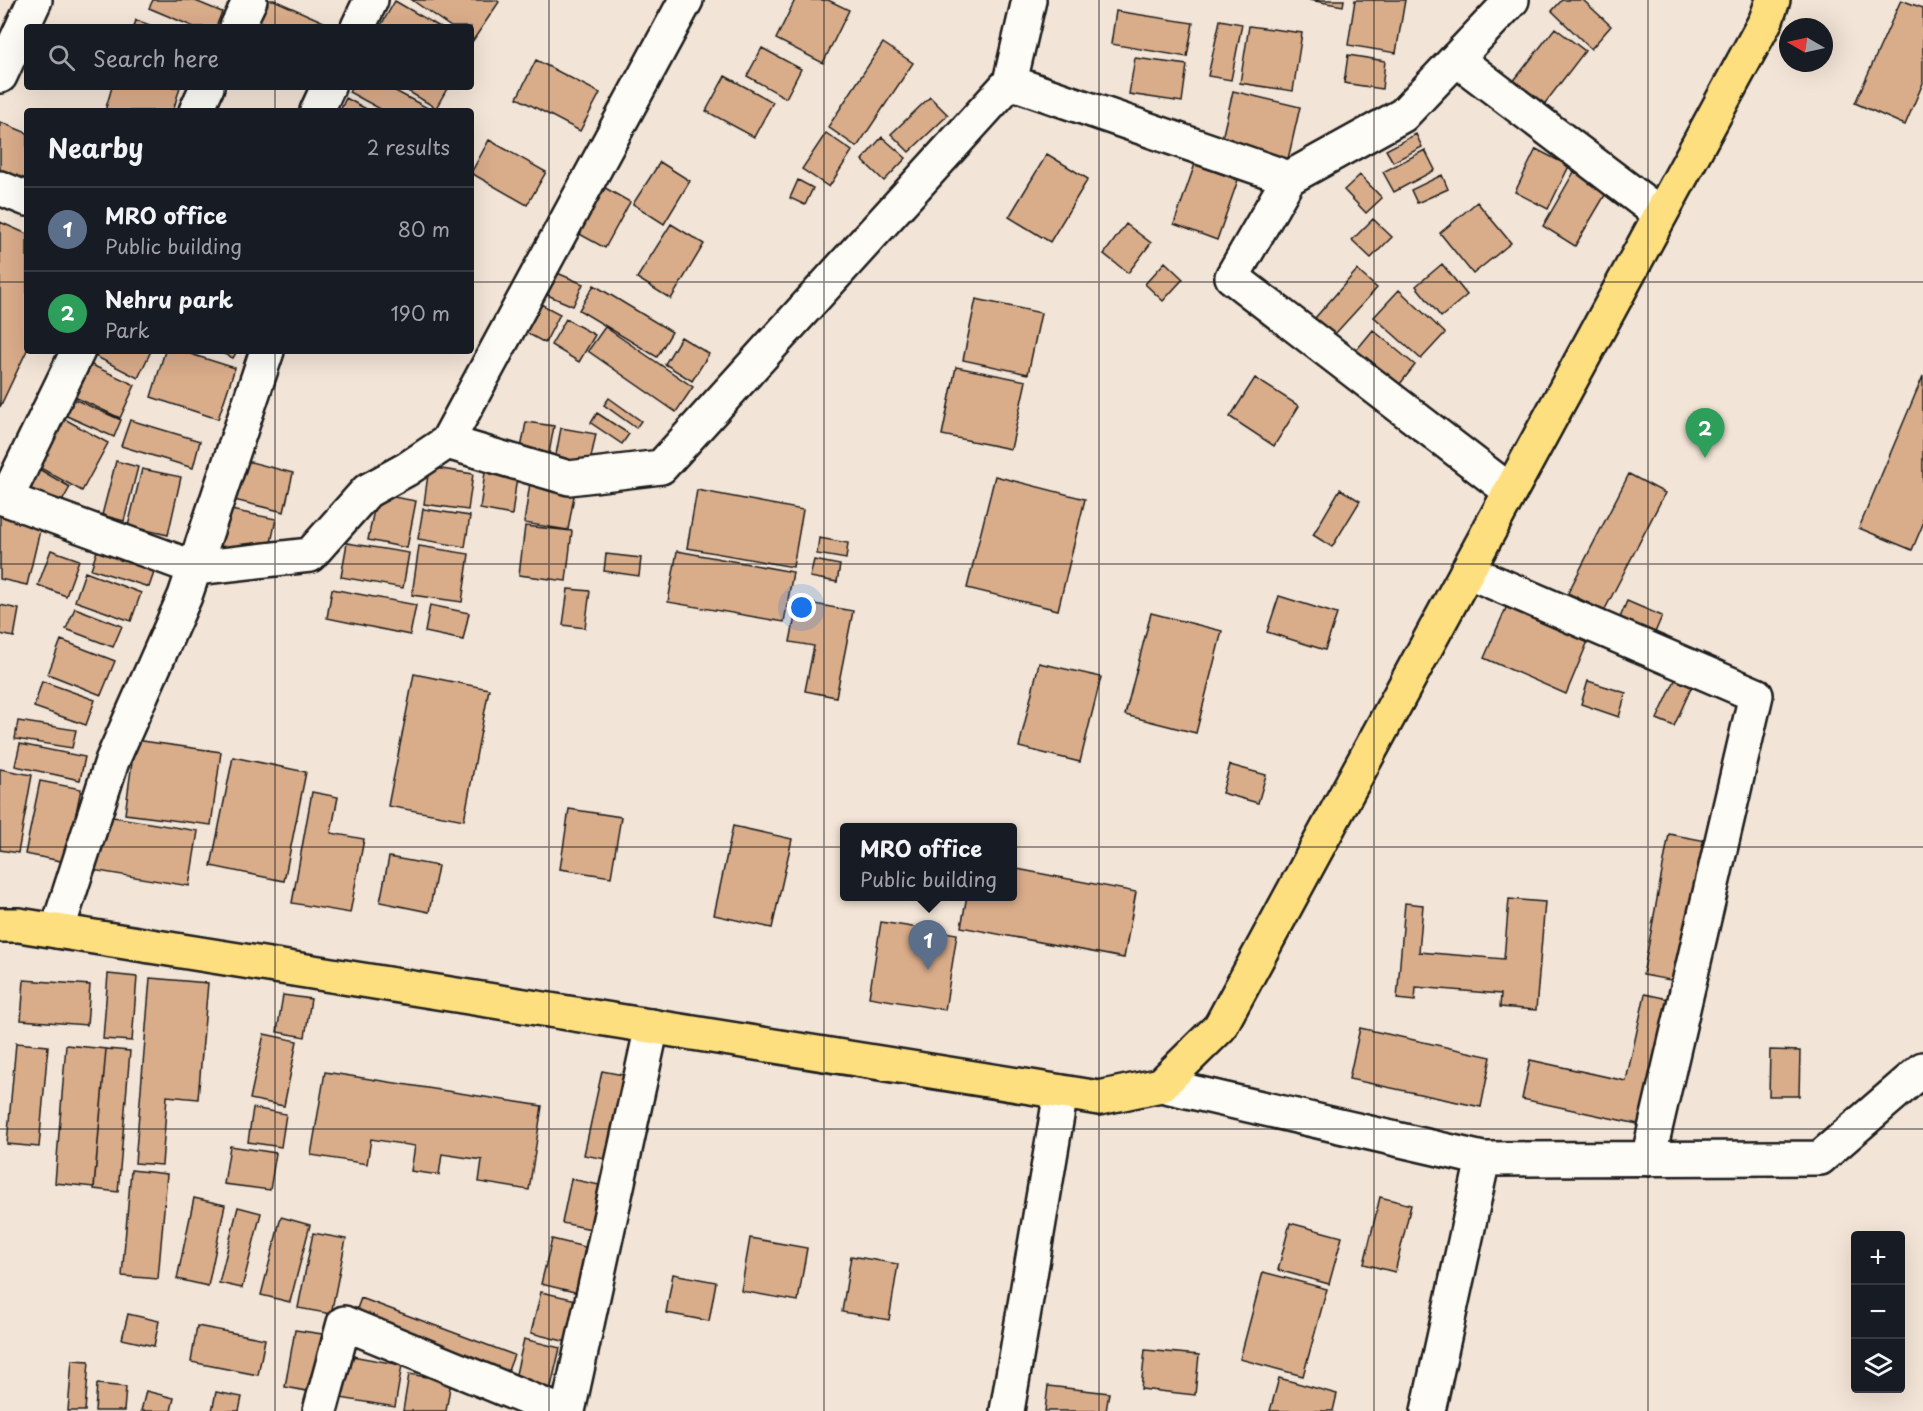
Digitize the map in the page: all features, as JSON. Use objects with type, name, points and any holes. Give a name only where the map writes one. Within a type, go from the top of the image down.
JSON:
[{"type":"main road","points":[[0,925],[57,931],[1100,1098],[1161,1085],[1220,1027],[1766,20],[1773,0]]},
{"type":"street","points":[[0,76],[35,0]]},
{"type":"street","points":[[238,24],[250,0]]},
{"type":"street","points":[[359,24],[371,0]]},
{"type":"street","points":[[76,354],[3,498],[195,568],[309,555],[367,491],[407,469],[447,442],[686,0]]},
{"type":"street","points":[[447,442],[569,478],[661,467],[1010,82],[1029,0]]},
{"type":"street","points":[[1510,491],[1232,277],[1289,178],[1403,115],[1512,0]]},
{"type":"street","points":[[1456,59],[1660,214]]},
{"type":"street","points":[[1010,82],[1289,178]]},
{"type":"street","points":[[197,108],[206,90]]},
{"type":"street","points":[[318,108],[327,90]]},
{"type":"street","points":[[0,188],[24,199]]},
{"type":"street","points":[[57,931],[112,761],[185,596],[266,354]]},
{"type":"street","points":[[1467,571],[1756,695],[1648,1159]]},
{"type":"street","points":[[568,1411],[652,1026]]},
{"type":"street","points":[[1161,1085],[1483,1159],[1820,1158],[1923,1070]]},
{"type":"street","points":[[1007,1411],[1061,1092]]},
{"type":"street","points":[[1428,1411],[1483,1159]]},
{"type":"street","points":[[320,1411],[344,1323],[558,1411]]},
{"type":"building","points":[[153,0],[193,0],[222,12],[217,24],[187,24],[149,8]]},
{"type":"building","points":[[268,0],[274,0],[328,24],[257,24]]},
{"type":"building","points":[[412,0],[496,0],[499,2],[474,39],[474,24],[447,24]]},
{"type":"building","points":[[795,0],[828,0],[849,10],[823,63],[776,39]]},
{"type":"building","points":[[1309,0],[1344,0],[1343,6]]},
{"type":"building","points":[[1355,0],[1405,0],[1396,53],[1348,45]]},
{"type":"building","points":[[1562,0],[1583,0],[1611,26],[1591,49],[1552,11]]},
{"type":"building","points":[[1901,0],[1923,8],[1923,83],[1905,125],[1855,103]]},
{"type":"building","points":[[395,1],[435,24],[382,24]]},
{"type":"building","points":[[1116,11],[1193,23],[1187,57],[1111,44]]},
{"type":"building","points":[[136,20],[147,24],[135,24]]},
{"type":"building","points":[[1220,20],[1242,24],[1231,80],[1208,76]]},
{"type":"building","points":[[1249,26],[1302,33],[1293,91],[1240,83]]},
{"type":"building","points":[[1555,28],[1585,51],[1539,111],[1509,87]]},
{"type":"building","points":[[883,43],[913,63],[857,147],[828,127]]},
{"type":"building","points":[[762,48],[801,69],[786,98],[747,76]]},
{"type":"building","points":[[1348,55],[1385,61],[1382,89],[1344,83]]},
{"type":"building","points":[[1135,58],[1187,65],[1182,102],[1129,94]]},
{"type":"building","points":[[536,60],[600,93],[580,131],[517,98]]},
{"type":"building","points":[[725,76],[773,102],[754,137],[706,111]]},
{"type":"building","points":[[111,90],[179,90],[174,108],[106,108]]},
{"type":"building","points":[[350,90],[394,90],[427,108],[378,108],[349,92]]},
{"type":"building","points":[[406,90],[446,90],[436,108]]},
{"type":"building","points":[[1233,91],[1300,107],[1288,159],[1221,143]]},
{"type":"building","points":[[930,97],[948,115],[909,152],[891,134]]},
{"type":"building","points":[[346,98],[364,108],[341,108]]},
{"type":"building","points":[[0,122],[24,132],[24,184],[0,174]]},
{"type":"building","points":[[826,133],[852,151],[829,187],[802,169]]},
{"type":"building","points":[[1416,134],[1422,147],[1393,162],[1386,150]]},
{"type":"building","points":[[882,137],[906,158],[884,181],[862,160]]},
{"type":"building","points":[[489,140],[546,172],[527,205],[474,175],[474,168]]},
{"type":"building","points":[[1536,149],[1569,166],[1548,209],[1515,192]]},
{"type":"building","points":[[1425,150],[1435,170],[1394,192],[1383,172]]},
{"type":"building","points":[[1047,154],[1088,179],[1050,242],[1009,217]]},
{"type":"building","points":[[660,162],[690,181],[664,224],[633,204]]},
{"type":"building","points":[[1195,164],[1238,180],[1217,240],[1174,224]]},
{"type":"building","points":[[1578,165],[1611,185],[1575,246],[1543,226]]},
{"type":"building","points":[[1360,175],[1382,198],[1366,213],[1344,190]]},
{"type":"building","points":[[1442,175],[1448,189],[1417,203],[1411,190]]},
{"type":"building","points":[[798,180],[813,188],[805,205],[790,198]]},
{"type":"building","points":[[600,185],[630,202],[605,248],[574,231]]},
{"type":"building","points":[[1477,202],[1511,243],[1473,274],[1440,233]]},
{"type":"building","points":[[1373,219],[1392,237],[1371,258],[1352,240]]},
{"type":"building","points":[[0,222],[24,233],[25,354],[0,407]]},
{"type":"building","points":[[671,224],[704,244],[671,299],[637,278]]},
{"type":"building","points":[[1126,224],[1151,243],[1128,273],[1104,254]]},
{"type":"building","points":[[1165,262],[1183,279],[1163,301],[1145,284]]},
{"type":"building","points":[[1442,264],[1467,295],[1441,317],[1416,286]]},
{"type":"building","points":[[548,269],[583,284],[573,306],[538,291]]},
{"type":"building","points":[[1357,270],[1377,288],[1334,335],[1315,318]]},
{"type":"building","points":[[594,285],[672,332],[657,357],[579,310]]},
{"type":"building","points":[[1399,290],[1445,333],[1421,359],[1374,317]]},
{"type":"building","points":[[531,299],[560,314],[545,343],[516,327]]},
{"type":"building","points":[[976,299],[1041,313],[1028,374],[963,360]]},
{"type":"building","points":[[566,319],[595,335],[579,362],[551,345]]},
{"type":"building","points":[[605,327],[693,387],[676,412],[588,351]]},
{"type":"building","points":[[1373,330],[1415,365],[1396,389],[1354,353]]},
{"type":"building","points":[[681,337],[709,354],[692,381],[665,364]]},
{"type":"building","points":[[91,354],[150,354],[138,378]]},
{"type":"building","points":[[164,354],[191,354],[235,368],[218,419],[151,397]]},
{"type":"building","points":[[224,354],[235,354],[233,358]]},
{"type":"building","points":[[81,360],[135,385],[120,418],[66,393]]},
{"type":"building","points":[[956,367],[1026,381],[1011,449],[942,435]]},
{"type":"building","points":[[1923,376],[1923,524],[1912,550],[1859,528]]},
{"type":"building","points":[[1255,378],[1299,406],[1274,446],[1230,417]]},
{"type":"building","points":[[67,396],[121,420],[114,437],[60,413]]},
{"type":"building","points":[[609,398],[641,421],[636,428],[604,405]]},
{"type":"building","points":[[597,413],[629,434],[622,444],[591,423]]},
{"type":"building","points":[[61,417],[108,443],[82,491],[35,465]]},
{"type":"building","points":[[130,420],[200,441],[193,468],[121,446]]},
{"type":"building","points":[[526,422],[554,426],[548,459],[520,454]]},
{"type":"building","points":[[561,428],[596,434],[589,467],[555,460]]},
{"type":"building","points":[[243,460],[293,473],[284,512],[234,500]]},
{"type":"building","points":[[116,461],[138,467],[124,521],[102,515]]},
{"type":"building","points":[[30,464],[70,487],[55,514],[15,491]]},
{"type":"building","points":[[429,467],[473,474],[468,510],[424,504]]},
{"type":"building","points":[[142,469],[181,477],[168,535],[128,526]]},
{"type":"building","points":[[485,472],[517,476],[512,515],[480,509]]},
{"type":"building","points":[[1629,474],[1665,493],[1604,611],[1568,593]]},
{"type":"building","points":[[995,476],[1085,499],[1058,610],[967,588]]},
{"type":"building","points":[[530,483],[575,490],[568,530],[524,523]]},
{"type":"building","points":[[1340,489],[1360,501],[1332,547],[1313,535]]},
{"type":"building","points":[[697,490],[803,510],[793,567],[687,548]]},
{"type":"building","points":[[377,494],[416,501],[407,548],[368,540]]},
{"type":"building","points":[[221,508],[276,519],[268,557],[214,546]]},
{"type":"building","points":[[423,509],[470,516],[465,547],[418,539]]},
{"type":"building","points":[[0,516],[41,526],[27,585],[0,579]]},
{"type":"building","points":[[525,526],[572,531],[566,581],[519,575]]},
{"type":"building","points":[[819,538],[848,543],[846,559],[817,554]]},
{"type":"building","points":[[347,543],[409,553],[403,588],[341,577]]},
{"type":"building","points":[[99,545],[157,564],[149,587],[91,569]]},
{"type":"building","points":[[419,546],[469,554],[462,602],[412,595]]},
{"type":"building","points":[[51,550],[79,560],[66,596],[38,585]]},
{"type":"building","points":[[677,551],[793,572],[784,622],[668,602]]},
{"type":"building","points":[[606,554],[641,558],[639,576],[604,571]]},
{"type":"building","points":[[814,560],[840,565],[837,582],[810,577]]},
{"type":"building","points":[[85,572],[141,593],[131,621],[75,601]]},
{"type":"building","points":[[332,589],[416,605],[410,635],[327,618]]},
{"type":"building","points":[[568,589],[590,591],[585,628],[563,625]]},
{"type":"building","points":[[1279,596],[1337,614],[1325,650],[1267,632]]},
{"type":"building","points":[[1510,599],[1591,634],[1566,694],[1484,658]]},
{"type":"building","points":[[798,601],[853,611],[836,697],[805,691],[814,646],[790,642]]},
{"type":"building","points":[[1627,601],[1662,616],[1651,642],[1616,627]]},
{"type":"building","points":[[0,605],[19,609],[14,637],[0,634]]},
{"type":"building","points":[[430,605],[469,613],[463,640],[425,632]]},
{"type":"building","points":[[75,608],[122,626],[113,647],[66,629]]},
{"type":"building","points":[[1151,613],[1222,631],[1196,733],[1125,715]]},
{"type":"building","points":[[61,640],[115,661],[101,695],[48,674]]},
{"type":"building","points":[[1039,663],[1101,677],[1080,762],[1019,747]]},
{"type":"building","points":[[414,674],[489,689],[464,820],[388,806]]},
{"type":"building","points":[[1676,678],[1692,686],[1674,726],[1657,719]]},
{"type":"building","points":[[42,681],[95,700],[86,725],[34,707]]},
{"type":"building","points":[[1588,681],[1626,693],[1619,717],[1581,704]]},
{"type":"building","points":[[18,721],[76,730],[72,748],[15,739]]},
{"type":"building","points":[[135,740],[221,752],[211,825],[125,814]]},
{"type":"building","points":[[20,744],[85,757],[80,780],[15,766]]},
{"type":"building","points":[[233,757],[306,772],[284,881],[211,866]]},
{"type":"building","points":[[1230,765],[1266,775],[1258,803],[1222,793]]},
{"type":"building","points":[[0,769],[32,775],[18,853],[0,850]]},
{"type":"building","points":[[40,781],[81,789],[66,862],[25,854]]},
{"type":"building","points":[[312,792],[338,797],[331,833],[364,839],[350,913],[292,903]]},
{"type":"building","points":[[569,809],[621,817],[611,877],[560,869]]},
{"type":"building","points":[[101,815],[198,831],[189,886],[92,870]]},
{"type":"building","points":[[733,826],[792,839],[772,928],[714,915]]},
{"type":"building","points":[[1669,834],[1712,842],[1686,983],[1643,975]]},
{"type":"building","points":[[389,857],[438,866],[429,912],[380,902]]},
{"type":"building","points":[[1017,869],[1136,892],[1124,958],[961,927],[966,901],[1017,901]]},
{"type":"building","points":[[1509,899],[1545,902],[1536,1010],[1500,1007],[1501,994],[1416,987],[1415,1001],[1397,999],[1405,903],[1423,905],[1419,952],[1504,959]]},
{"type":"building","points":[[881,922],[957,934],[945,1010],[869,997]]},
{"type":"building","points":[[108,974],[137,977],[132,1041],[103,1039]]},
{"type":"building","points":[[150,978],[208,983],[198,1099],[167,1096],[162,1165],[135,1163]]},
{"type":"building","points":[[24,980],[90,985],[87,1025],[21,1020]]},
{"type":"building","points":[[1645,994],[1678,1001],[1652,1127],[1522,1099],[1530,1060],[1626,1081]]},
{"type":"building","points":[[283,995],[311,999],[305,1037],[277,1032]]},
{"type":"building","points":[[1360,1028],[1491,1057],[1481,1107],[1349,1079]]},
{"type":"building","points":[[264,1034],[297,1041],[284,1106],[250,1099]]},
{"type":"building","points":[[16,1043],[48,1046],[39,1147],[7,1144]]},
{"type":"building","points":[[66,1045],[106,1049],[94,1187],[55,1183]]},
{"type":"building","points":[[106,1049],[130,1051],[118,1192],[94,1189]]},
{"type":"building","points":[[1770,1050],[1800,1051],[1799,1096],[1769,1096]]},
{"type":"building","points":[[602,1071],[639,1078],[621,1162],[584,1155]]},
{"type":"building","points":[[325,1072],[542,1106],[529,1190],[479,1182],[482,1160],[442,1154],[439,1175],[411,1171],[415,1146],[371,1139],[367,1164],[311,1155]]},
{"type":"building","points":[[253,1108],[286,1114],[281,1147],[248,1142]]},
{"type":"building","points":[[230,1146],[276,1153],[270,1190],[224,1184]]},
{"type":"building","points":[[131,1170],[167,1174],[158,1279],[122,1276]]},
{"type":"building","points":[[571,1179],[609,1187],[601,1231],[562,1223]]},
{"type":"building","points":[[1380,1197],[1411,1205],[1395,1272],[1364,1264]]},
{"type":"building","points":[[194,1198],[225,1205],[208,1286],[177,1279]]},
{"type":"building","points":[[238,1207],[261,1213],[242,1288],[219,1283]]},
{"type":"building","points":[[281,1217],[310,1225],[290,1302],[261,1295]]},
{"type":"building","points":[[1290,1223],[1342,1237],[1329,1284],[1278,1270]]},
{"type":"building","points":[[313,1233],[346,1239],[331,1314],[298,1308]]},
{"type":"building","points":[[750,1238],[807,1248],[798,1301],[741,1291]]},
{"type":"building","points":[[552,1239],[593,1249],[583,1294],[541,1284]]},
{"type":"building","points":[[851,1256],[898,1264],[889,1320],[842,1312]]},
{"type":"building","points":[[1263,1272],[1327,1289],[1303,1376],[1240,1359]]},
{"type":"building","points":[[673,1274],[716,1282],[709,1321],[666,1313]]},
{"type":"building","points":[[541,1292],[581,1301],[571,1343],[531,1333]]},
{"type":"building","points":[[361,1298],[514,1355],[504,1381],[351,1325]]},
{"type":"building","points":[[128,1314],[159,1321],[154,1346],[122,1339]]},
{"type":"building","points":[[197,1326],[265,1339],[258,1375],[191,1362]]},
{"type":"building","points":[[295,1330],[322,1334],[312,1392],[285,1387]]},
{"type":"building","points":[[524,1339],[560,1348],[549,1395],[513,1387]]},
{"type":"building","points":[[1145,1350],[1199,1355],[1195,1395],[1141,1389]]},
{"type":"building","points":[[341,1354],[402,1365],[395,1407],[334,1397]]},
{"type":"building","points":[[72,1360],[89,1361],[85,1411],[68,1411]]},
{"type":"building","points":[[409,1374],[451,1381],[446,1411],[403,1411]]},
{"type":"building","points":[[1279,1378],[1337,1394],[1333,1411],[1270,1411]]},
{"type":"building","points":[[97,1384],[126,1387],[124,1411],[95,1411]]},
{"type":"building","points":[[1048,1386],[1109,1393],[1106,1411],[1045,1411]]},
{"type":"building","points":[[146,1391],[174,1398],[171,1411],[141,1411]]},
{"type":"building","points":[[216,1392],[242,1397],[239,1411],[212,1411]]},
{"type":"place","name":"Nehru park","points":[[1705,458]]},
{"type":"place","name":"MRO office","points":[[928,970]]}]
